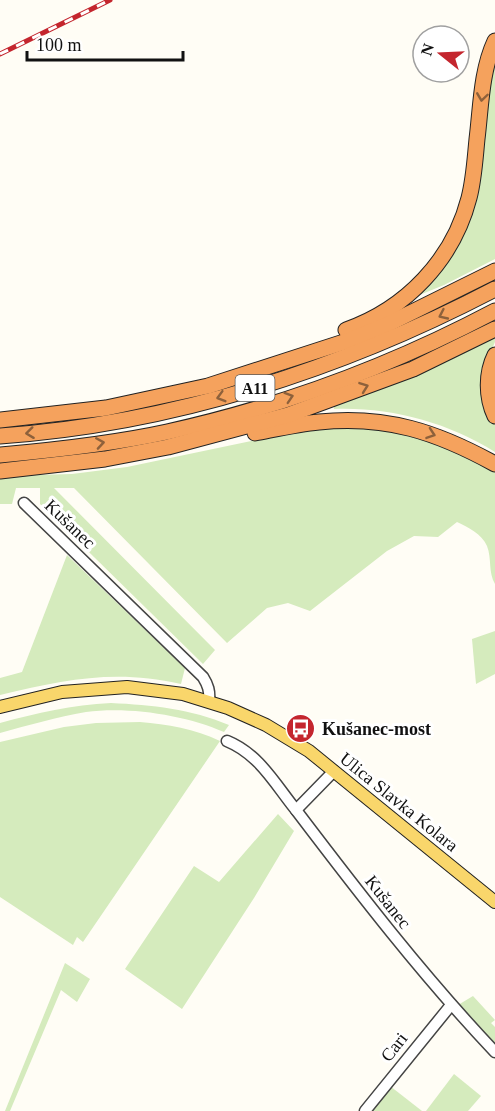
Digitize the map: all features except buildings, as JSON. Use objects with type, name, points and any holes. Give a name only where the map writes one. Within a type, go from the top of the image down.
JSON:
[{"type":"highway","points":[[256,369],[285,353],[357,327],[393,306],[420,286],[434,269],[448,249],[460,225],[469,198],[481,98],[495,41]]},
{"type":"highway","points":[[0,420],[106,408],[208,386],[347,341],[384,326],[495,271]]},
{"type":"highway","name":"A11","points":[[0,436],[109,422],[166,411],[277,381],[355,354],[495,289]]},
{"type":"highway","name":"A11","points":[[0,454],[101,443],[165,432],[210,421],[349,377],[495,311]]},
{"type":"highway","points":[[0,471],[105,459],[168,447],[288,415],[413,369],[495,329]]},
{"type":"highway","points":[[495,355],[491,363],[488,382],[491,407],[495,416]]},
{"type":"highway","points":[[168,447],[180,450],[241,435],[318,422],[357,421],[382,423],[428,432],[495,464]]},
{"type":"main road","name":"Ulica Slavka Kolara","points":[[0,707],[62,692],[127,687],[209,701],[266,725],[309,751],[495,902]]},
{"type":"street","name":"Kušanec","points":[[24,503],[203,677],[208,686],[209,701]]},
{"type":"street","name":"Kušanec","points":[[227,741],[256,758],[386,927],[451,1005],[495,1052]]},
{"type":"street","points":[[296,810],[333,771]]},
{"type":"street","name":"Cari","points":[[365,1111],[451,1005]]},
{"type":"green space","points":[[495,61],[495,259],[417,296],[442,270],[459,243],[471,215],[483,157]]},
{"type":"green space","points":[[495,335],[495,342],[488,358],[489,413],[495,425],[495,452],[457,432],[418,418],[376,411],[334,409],[334,404]]},
{"type":"green space","points":[[333,424],[415,433],[495,469],[495,584],[485,542],[474,531],[457,522],[438,537],[414,536],[387,551],[310,611],[288,603],[267,608],[227,643],[74,488],[54,488],[215,650],[203,664],[40,504],[40,488],[16,488],[12,504],[0,504],[0,476],[72,474],[127,467]]},
{"type":"green space","points":[[67,555],[185,668],[181,684],[134,677],[90,678],[0,695],[0,678],[22,672]]},
{"type":"green space","points":[[495,631],[495,674],[476,684],[472,639]]},
{"type":"green space","points":[[111,703],[171,709],[200,715],[229,725],[224,732],[192,721],[156,713],[102,710],[64,716],[0,733],[0,723],[55,710]]},
{"type":"green space","points":[[140,722],[181,728],[220,741],[83,942],[77,937],[73,945],[0,897],[0,742],[64,727],[96,723]]},
{"type":"green space","points":[[278,814],[294,831],[254,898],[182,1009],[125,969],[194,866],[219,882]]},
{"type":"green space","points":[[65,963],[90,979],[77,1002],[61,990],[10,1111],[5,1111]]},
{"type":"green space","points":[[473,996],[495,1020],[491,1023],[495,1027],[495,1046],[458,1005]]},
{"type":"green space","points":[[454,1074],[481,1096],[468,1111],[426,1111]]},
{"type":"green space","points":[[390,1086],[422,1111],[370,1111]]},
{"type":"railway","points":[[0,54],[110,0]]},
{"type":"place","name":"Kušanec-most","points":[[301,729]]}]
